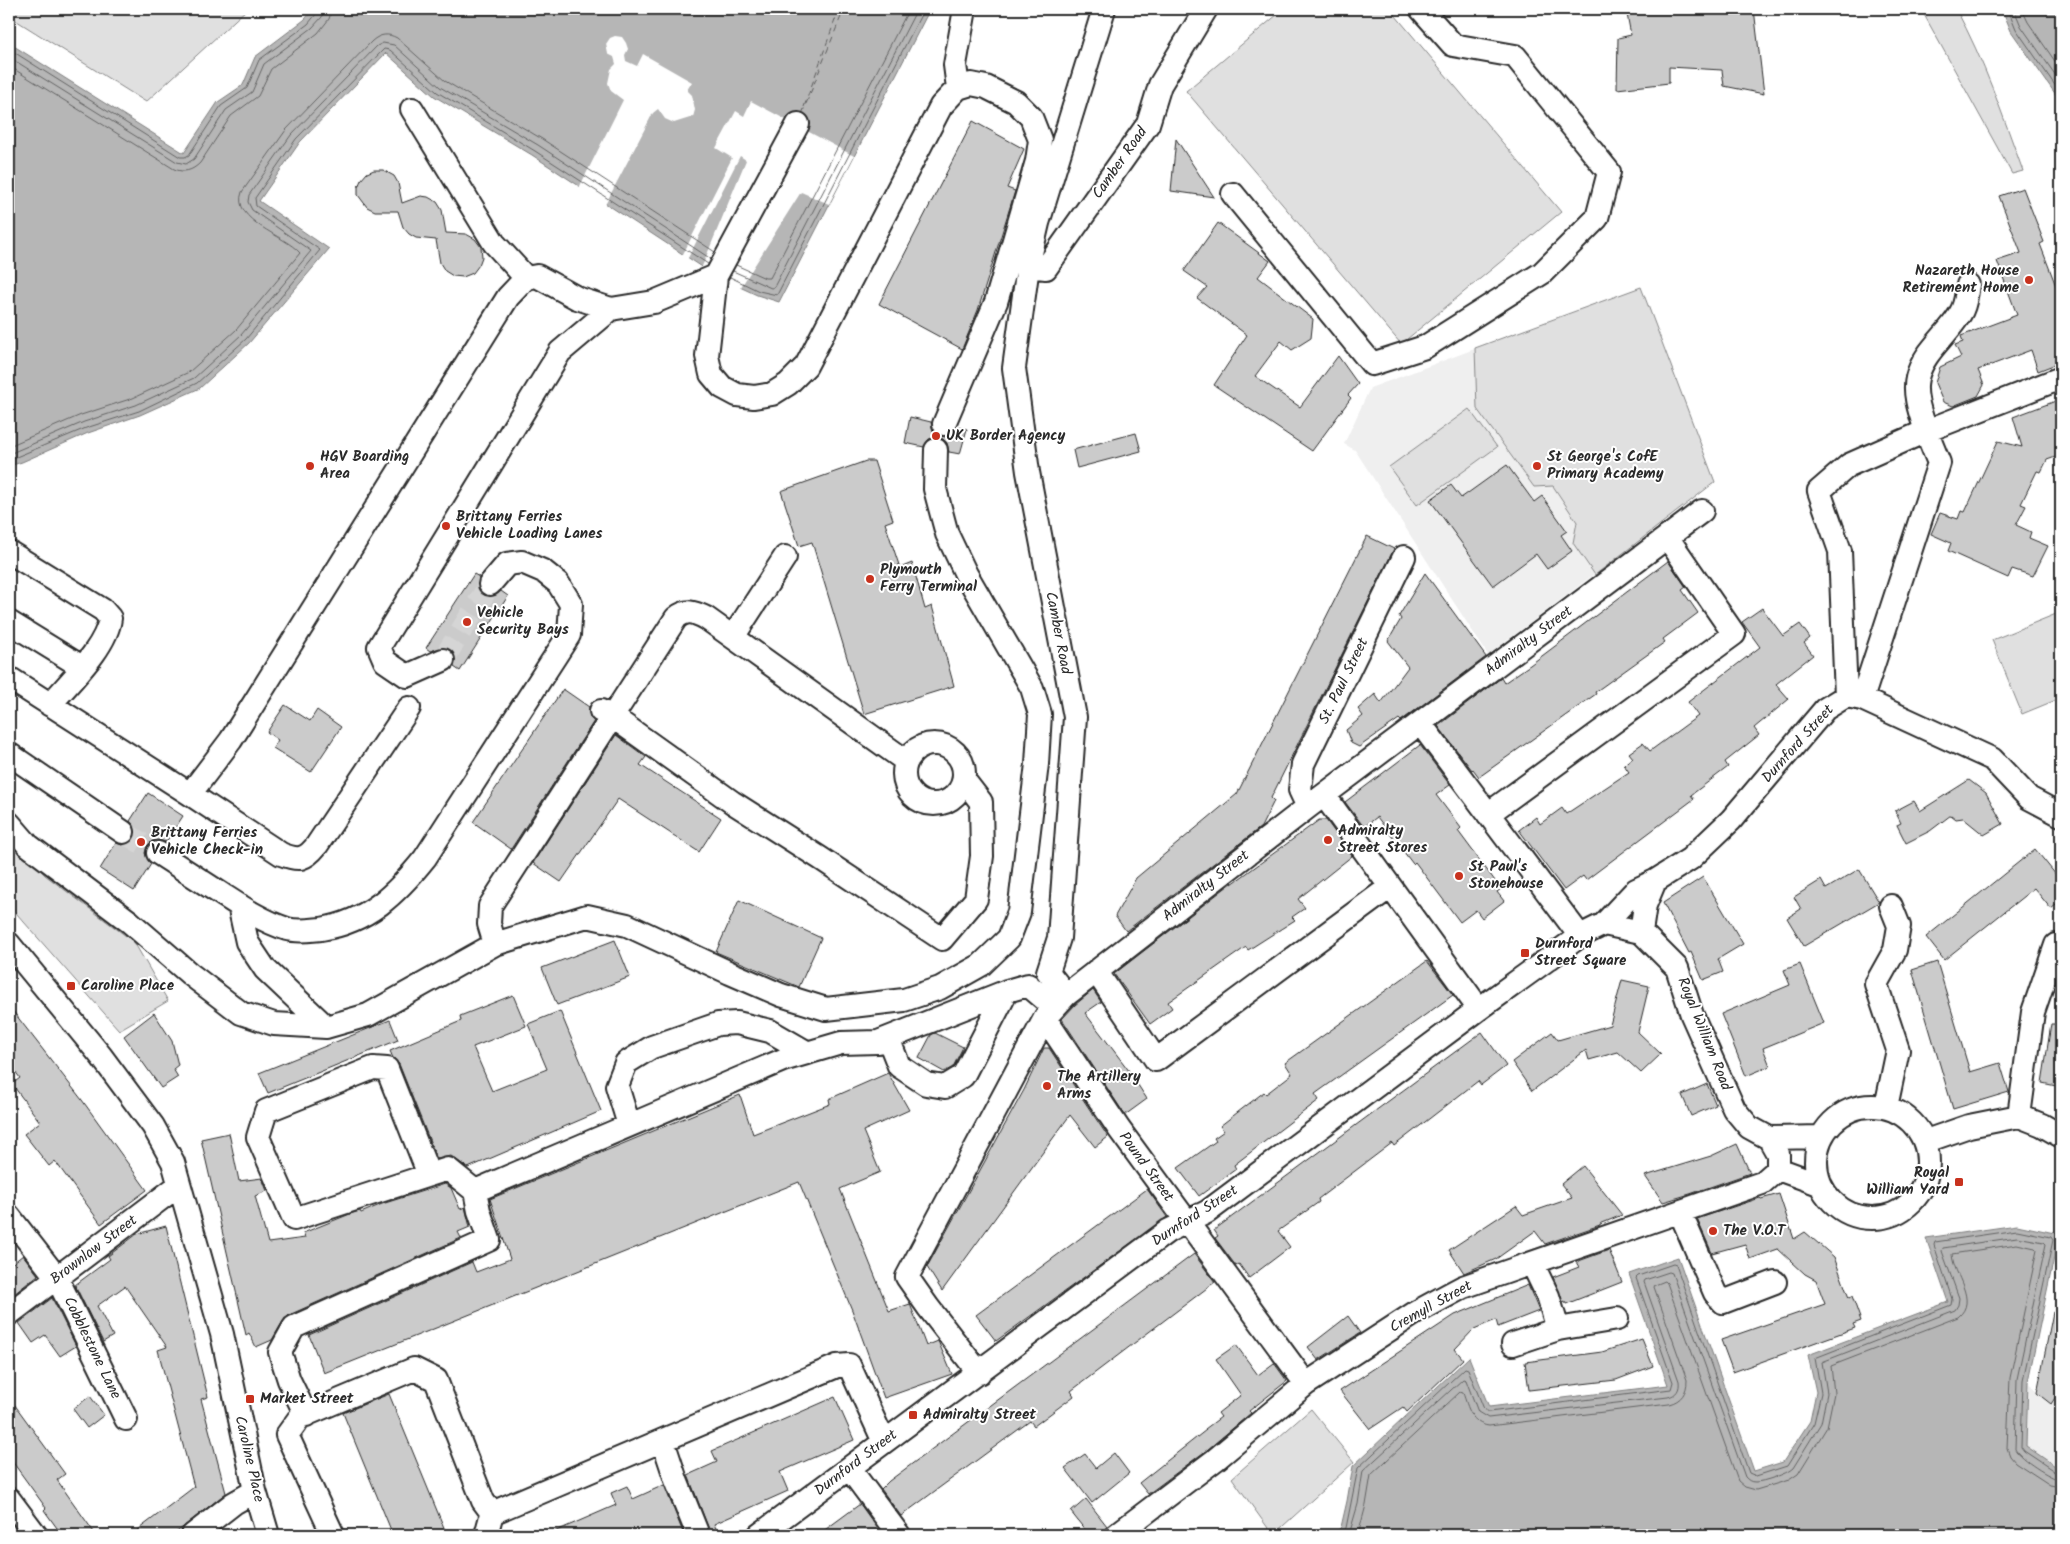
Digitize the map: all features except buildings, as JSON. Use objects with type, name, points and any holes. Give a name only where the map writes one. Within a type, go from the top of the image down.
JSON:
[{"type":"street","points":[[958,88],[955,65],[965,9]]},
{"type":"street","name":"Camber Road","points":[[1055,1007],[1048,972],[1059,938],[1074,717],[1028,472],[1014,368],[1028,266],[1038,223],[1104,9]]},
{"type":"street","name":"Camber Road","points":[[1028,266],[1046,268],[1148,124],[1160,85],[1206,9]]},
{"type":"street","points":[[1233,194],[1372,364],[1425,347],[1542,273],[1597,218],[1609,172],[1515,56],[1453,45],[1421,9]]},
{"type":"street","points":[[798,124],[716,276],[707,356],[711,374],[722,387],[737,394],[754,397],[772,394],[788,384],[806,366],[941,106],[958,88],[971,84],[986,87],[1016,102],[1031,118],[1040,140],[1037,161],[996,302],[944,424]]},
{"type":"street","points":[[412,109],[494,243],[526,278]]},
{"type":"street","points":[[190,794],[231,740],[508,297],[526,278],[538,276],[577,298],[611,309],[654,302],[716,276]]},
{"type":"street","points":[[1854,698],[1939,463],[1926,431],[1917,400],[1917,379],[1925,359],[1960,314],[1965,303],[1968,284]]},
{"type":"street","points":[[443,660],[407,676],[385,661],[379,647],[560,352],[611,309]]},
{"type":"street","points":[[1854,698],[1840,551],[1820,491],[1849,465],[1926,431],[2061,378]]},
{"type":"street","points":[[9,823],[28,844],[130,922],[190,974],[241,1013],[274,1024],[326,1026],[368,1015],[495,944],[587,916],[627,925],[780,995],[826,1009],[904,1000],[940,988],[981,965],[1009,938],[1019,912],[1037,764],[1040,714],[1032,688],[966,574],[947,534],[935,490],[936,450]]},
{"type":"street","name":"Admiralty Street","points":[[979,1373],[907,1277],[1055,1007],[1096,971],[1316,801],[1702,511]]},
{"type":"street","points":[[1488,814],[1734,634],[1667,537]]},
{"type":"street","points":[[9,552],[103,610],[110,618],[109,626],[99,645],[50,705]]},
{"type":"street","points":[[733,638],[785,557]]},
{"type":"street","name":"St. Paul Street","points":[[1404,557],[1303,764],[1300,790],[1316,801],[1390,888],[1479,1009]]},
{"type":"street","points":[[158,853],[271,924],[289,930],[310,930],[342,926],[385,901],[404,885],[426,858],[569,636],[571,604],[558,583],[543,571],[522,562],[507,564],[490,584]]},
{"type":"street","points":[[495,944],[489,924],[490,906],[607,714],[676,618],[683,612],[693,611],[906,761]]},
{"type":"street","points":[[9,622],[82,668]]},
{"type":"street","points":[[9,678],[281,854],[295,860],[308,856],[409,708]]},
{"type":"street","points":[[1854,698],[1992,759],[2029,798],[2061,815]]},
{"type":"street","name":"Durnford Street","points":[[759,1535],[1168,1232],[1207,1212],[1479,1009],[1580,936],[1604,924],[1636,890],[1655,881],[1690,859],[1731,820],[1825,709],[1854,698]]},
{"type":"street","points":[[607,714],[732,802],[942,939],[976,899],[982,856],[981,802],[964,780]]},
{"type":"street","points":[[1420,723],[1580,936]]},
{"type":"street","points":[[931,744],[950,748],[963,765],[964,780],[958,793],[942,803],[929,804],[920,801],[910,793],[905,782],[904,770],[906,761],[919,748],[931,744]]},
{"type":"street","points":[[9,754],[124,832]]},
{"type":"street","points":[[1604,924],[1641,932],[1645,905],[1655,881]]},
{"type":"street","points":[[1096,971],[1156,1060],[1390,888]]},
{"type":"street","points":[[239,905],[247,942],[265,969],[326,1026]]},
{"type":"street","points":[[1886,1107],[1898,1050],[1876,984],[1895,950],[1899,926],[1891,906]]},
{"type":"street","name":"Royal William Road","points":[[1641,932],[1677,968],[1692,1015],[1734,1109],[1749,1127],[1770,1138]]},
{"type":"street","name":"Caroline Place","points":[[9,944],[75,1022],[153,1126],[173,1162],[222,1334],[255,1491],[269,1533]]},
{"type":"street","points":[[2019,1116],[2033,1012],[2056,945]]},
{"type":"street","points":[[475,1191],[782,1060],[841,1043],[878,1042],[1007,991],[1028,985],[1055,1007]]},
{"type":"street","points":[[888,1038],[899,1066],[926,1084],[945,1087],[963,1076],[1007,991]]},
{"type":"street","name":"Pound Street","points":[[1055,1007],[1119,1130],[1306,1384]]},
{"type":"street","points":[[629,1125],[617,1086],[626,1063],[652,1047],[718,1024],[737,1023],[770,1031],[808,1052]]},
{"type":"street","points":[[306,1414],[289,1380],[280,1352],[294,1327],[489,1240],[479,1211],[475,1191],[448,1169],[294,1219],[258,1137],[266,1112],[373,1068],[387,1068],[429,1175]]},
{"type":"street","points":[[1866,1106],[1886,1107],[1902,1114],[1916,1128],[1926,1142],[1928,1167],[1925,1182],[1909,1205],[1892,1216],[1880,1219],[1849,1215],[1833,1204],[1819,1184],[1815,1165],[1820,1137],[1838,1116],[1855,1108],[1866,1106]]},
{"type":"street","points":[[1926,1142],[1969,1126],[2019,1116],[2042,1125],[2061,1136]]},
{"type":"street","points":[[1819,1184],[1778,1169],[1778,1154],[1770,1138],[1820,1137]]},
{"type":"street","name":"Cremyll Street","points":[[1116,1535],[1215,1460],[1306,1384],[1415,1313],[1462,1287],[1762,1183],[1778,1169]]},
{"type":"street","name":"Brownlow Street","points":[[9,1314],[180,1185]]},
{"type":"street","points":[[1680,1212],[1715,1293],[1724,1302],[1776,1282]]},
{"type":"street","name":"Cobblestone Lane","points":[[9,1216],[57,1278],[126,1419]]},
{"type":"street","points":[[1532,1263],[1548,1296],[1558,1329]]},
{"type":"street","points":[[1513,1344],[1558,1329],[1617,1320]]},
{"type":"street","points":[[492,1513],[837,1366],[849,1365],[884,1442]]},
{"type":"street","points":[[333,1535],[288,1435],[300,1417],[414,1369],[436,1380],[483,1500],[492,1513],[486,1535]]},
{"type":"street","points":[[663,1440],[676,1480],[698,1535]]},
{"type":"street","points":[[849,1468],[899,1535]]},
{"type":"street","points":[[193,1535],[234,1504],[255,1491]]},
{"type":"street","points":[[9,1499],[36,1535]]},
{"type":"shaded area","points":[[9,9],[247,9],[146,102],[9,16]]},
{"type":"shaded area","points":[[1284,9],[1390,9],[1561,212],[1401,344],[1186,91]]},
{"type":"shaded area","points":[[1921,9],[1956,9],[1984,68],[2023,171],[2012,174]]},
{"type":"shaded area","name":"St George's CofE Primary Academy","points":[[1641,287],[1715,482],[1488,655],[1355,450],[1344,444],[1370,388]]},
{"type":"shaded area","points":[[1641,287],[1715,482],[1595,575],[1573,543],[1577,522],[1553,486],[1534,487],[1477,409],[1475,348]]},
{"type":"shaded area","points":[[1469,409],[1497,447],[1417,505],[1389,467]]},
{"type":"shaded area","points":[[2061,612],[2061,698],[2022,714],[1992,640]]},
{"type":"shaded area","points":[[9,837],[45,875],[134,942],[168,1001],[119,1030],[9,905]]},
{"type":"shaded area","points":[[2061,1269],[2061,1470],[2026,1447],[2028,1381],[2037,1392]]},
{"type":"shaded area","points":[[1311,1409],[1354,1462],[1273,1535],[1232,1478]]},
{"type":"water","points":[[314,9],[930,9],[779,302],[757,295],[716,276],[532,155],[434,96],[386,53],[300,142],[259,201],[329,249],[249,343],[200,388],[140,415],[88,433],[9,466],[9,43],[184,153],[218,102],[243,85],[255,57],[304,20]]},
{"type":"water","points":[[2002,9],[2061,9],[2061,102],[2011,31]]},
{"type":"water","points":[[2017,1225],[2059,1234],[2028,1381],[2026,1446],[2061,1470],[2061,1535],[1334,1535],[1341,1527],[1353,1466],[1469,1357],[1489,1407],[1668,1385],[1629,1274],[1678,1257],[1754,1471],[1783,1462],[1810,1421],[1816,1392],[1808,1355],[1948,1302],[1926,1238]]},
{"type":"pier","points":[[615,36],[622,37],[626,43],[628,49],[625,55],[626,61],[637,66],[643,54],[692,82],[687,90],[692,95],[695,110],[693,117],[674,123],[665,119],[658,109],[653,113],[605,205],[579,188],[623,100],[611,91],[608,83],[611,69],[616,64],[614,57],[608,54],[606,44],[610,38]]},
{"type":"pier","points":[[751,101],[854,156],[829,204],[801,192],[739,290],[701,269],[746,160],[740,156],[687,260],[682,256],[732,158],[716,148],[736,111],[744,116]]},
{"type":"ferry route","points":[[804,107],[839,9]]},
{"type":"ferry route","points":[[802,114],[844,9]]},
{"type":"tunnel","points":[[443,660],[490,584]]},
{"type":"tunnel","points":[[123,832],[158,853]]},
{"type":"place","name":"Nazareth House Retirement Home","points":[[2029,280]]},
{"type":"place","name":"UK Border Agency","points":[[936,436]]},
{"type":"place","name":"HGV Boarding Area","points":[[310,466]]},
{"type":"place","name":"St George's CofE Primary Academy","points":[[1537,466]]},
{"type":"place","name":"Brittany Ferries Vehicle Loading Lanes","points":[[446,526]]},
{"type":"place","name":"Plymouth Ferry Terminal","points":[[870,579]]},
{"type":"place","name":"Vehicle Security Bays","points":[[467,622]]},
{"type":"place","name":"Admiralty Street Stores","points":[[1328,840]]},
{"type":"place","name":"Brittany Ferries Vehicle Check-in","points":[[141,842]]},
{"type":"place","name":"St Paul's Stonehouse","points":[[1459,876]]},
{"type":"place","name":"Durnford Street Square","points":[[1525,953]]},
{"type":"place","name":"Caroline Place","points":[[71,986]]},
{"type":"place","name":"The Artillery Arms","points":[[1047,1086]]},
{"type":"place","name":"Royal William Yard","points":[[1959,1182]]},
{"type":"place","name":"The V.O.T","points":[[1713,1231]]},
{"type":"place","name":"Market Street","points":[[250,1399]]},
{"type":"place","name":"Admiralty Street","points":[[913,1415]]}]
